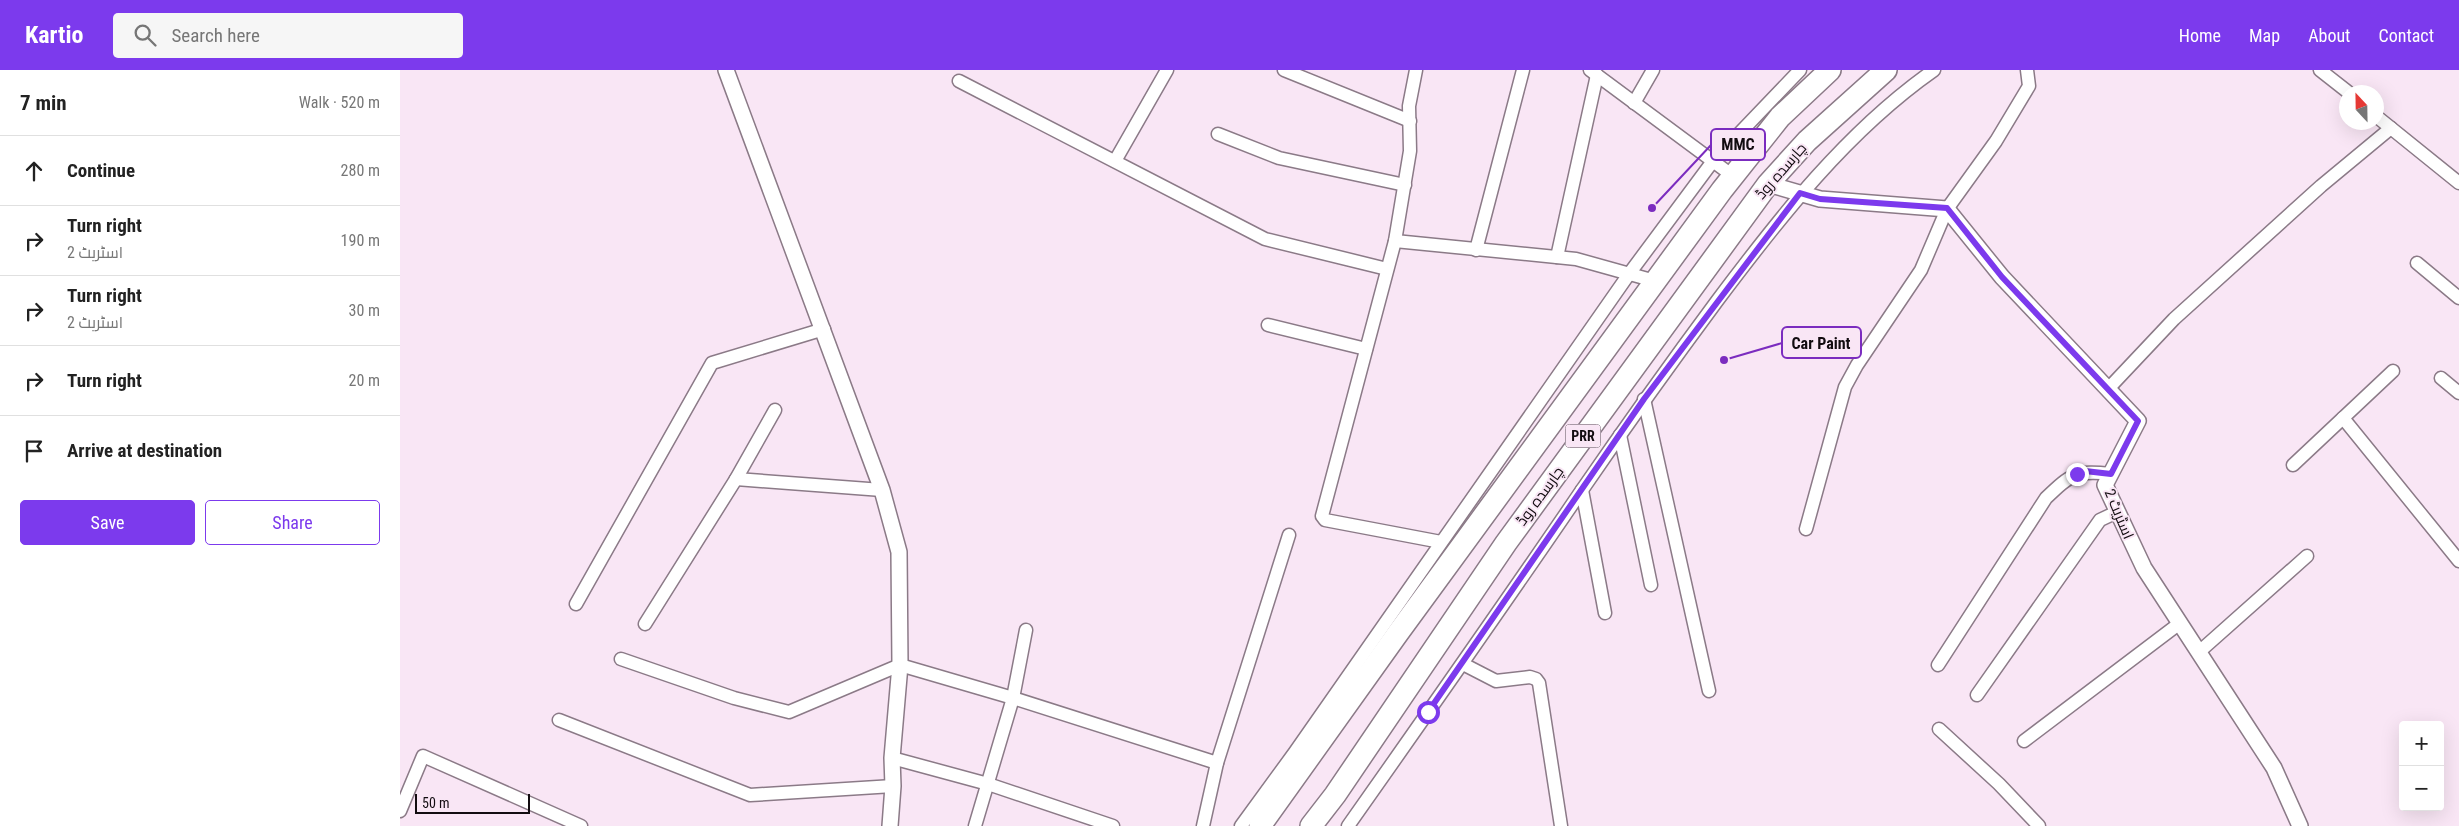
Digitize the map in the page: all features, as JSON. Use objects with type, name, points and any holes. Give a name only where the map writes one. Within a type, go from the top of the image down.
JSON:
[{"type":"highway","name":"PRR","points":[[1260,826],[1734,176],[1780,117],[1830,70]]},
{"type":"highway","name":"چارسدہ روڈ","points":[[1312,826],[1538,498],[1768,184],[1807,141],[1886,70]]},
{"type":"highway","points":[[1512,479],[1538,498]]},
{"type":"street","points":[[726,70],[824,329],[882,490],[899,552],[900,665],[892,758],[893,786],[890,826]]},
{"type":"street","points":[[1115,161],[1167,70]]},
{"type":"street","points":[[1284,70],[1410,121]]},
{"type":"street","points":[[1416,70],[1409,106],[1410,151],[1395,241],[1322,516],[1325,520],[1441,542]]},
{"type":"street","points":[[1476,250],[1523,70]]},
{"type":"street","points":[[1634,103],[1653,70]]},
{"type":"street","points":[[1241,826],[1295,752],[1629,274],[1713,161],[1800,70]]},
{"type":"street","points":[[1348,826],[1463,664],[1644,399],[1800,193],[1871,121],[1934,70]]},
{"type":"street","points":[[1806,529],[1845,387],[1857,365],[1921,270],[1947,208],[1996,141],[2029,86],[2027,70]]},
{"type":"street","points":[[2320,70],[2339,85]]},
{"type":"street","points":[[1556,257],[1593,73],[1734,176]]},
{"type":"street","points":[[959,81],[1265,239],[1387,269]]},
{"type":"street","points":[[2384,122],[2459,184]]},
{"type":"street","points":[[2108,389],[2174,319],[2322,186],[2391,128]]},
{"type":"street","points":[[1218,134],[1279,158],[1405,185]]},
{"type":"street","points":[[1768,184],[1820,199],[1947,208]]},
{"type":"street","name":"اسٹریٹ 2","points":[[1947,208],[2002,277],[2138,421],[2105,485],[2144,568],[2274,768],[2300,826]]},
{"type":"street","points":[[1395,241],[1576,259],[1655,282]]},
{"type":"street","points":[[2417,264],[2459,298]]},
{"type":"street","points":[[1268,325],[1366,349]]},
{"type":"street","points":[[576,604],[712,363],[824,329]]},
{"type":"street","points":[[2293,465],[2393,371]]},
{"type":"street","points":[[2441,378],[2459,393]]},
{"type":"street","points":[[1644,399],[1709,692]]},
{"type":"street","points":[[645,624],[736,479],[775,410]]},
{"type":"street","points":[[2343,418],[2459,561]]},
{"type":"street","points":[[1620,435],[1651,585]]},
{"type":"street","points":[[1938,665],[2046,498],[2066,479],[2085,471],[2111,474]]},
{"type":"street","points":[[736,479],[882,490]]},
{"type":"street","points":[[1582,490],[1605,613]]},
{"type":"street","points":[[1977,695],[2100,520],[2117,512]]},
{"type":"street","points":[[1203,826],[1217,763],[1289,535]]},
{"type":"street","points":[[2199,652],[2307,556]]},
{"type":"street","points":[[2024,742],[2180,623]]},
{"type":"street","points":[[975,826],[1013,698],[1026,630]]},
{"type":"street","points":[[621,659],[734,698],[789,712],[900,665],[1013,698],[1217,763]]},
{"type":"street","points":[[1463,664],[1496,681],[1530,677],[1536,679],[1539,683],[1561,826]]},
{"type":"street","points":[[559,720],[750,795],[893,786]]},
{"type":"street","points":[[1939,729],[1999,784],[2039,826]]},
{"type":"street","points":[[400,811],[423,756],[581,826]]},
{"type":"street","points":[[892,758],[988,784],[1113,826]]},
{"type":"place","name":"MMC","points":[[1652,208]]},
{"type":"place","name":"Car Paint","points":[[1724,360]]},
{"type":"route","points":[[1428,712],[1644,399],[1757,247],[1800,193],[1820,199],[1947,208],[2002,277],[2138,421],[2125,443],[2111,474],[2085,471],[2077,474]]}]
